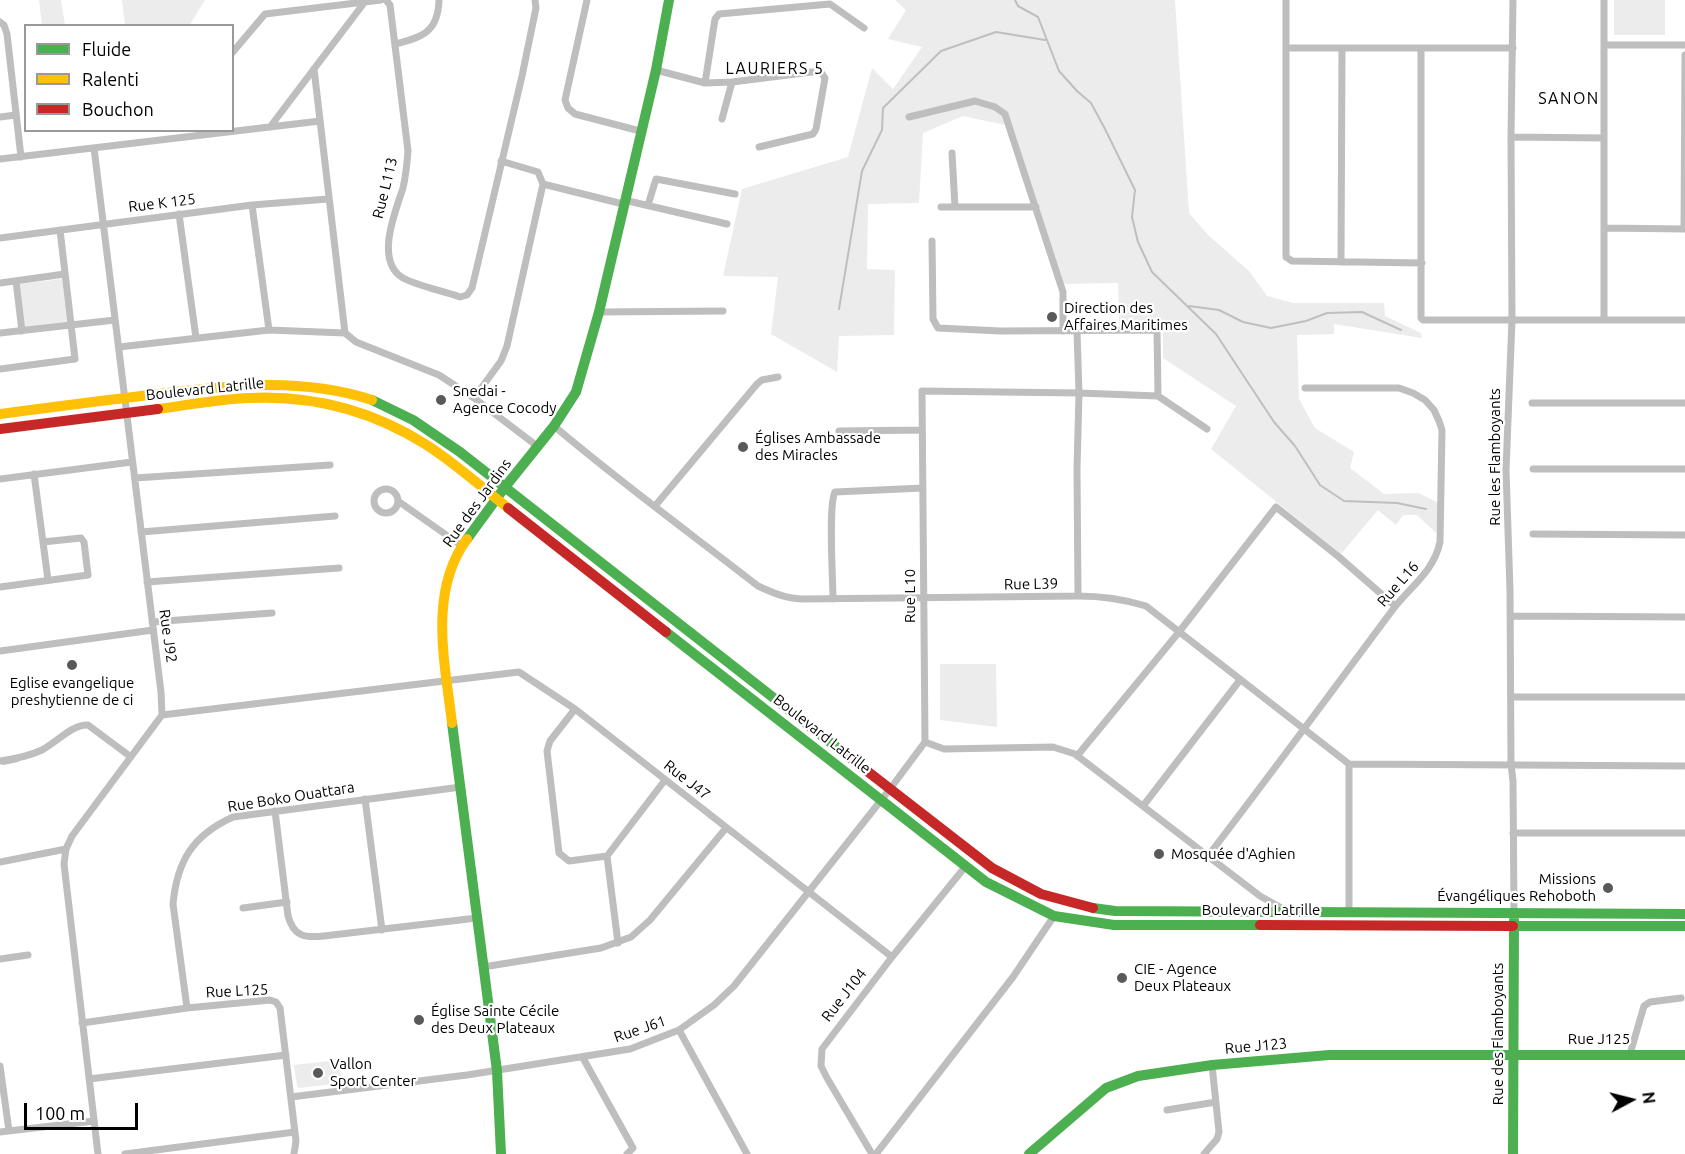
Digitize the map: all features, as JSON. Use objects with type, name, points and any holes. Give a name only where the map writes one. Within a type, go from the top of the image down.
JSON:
[{"type":"main road","name":"Rue des Jardins","points":[[501,1154],[497,1071],[447,680],[442,608],[446,584],[462,546],[554,426],[576,392],[599,312],[656,70],[669,0]]},
{"type":"main road","name":"Boulevard Latrille","points":[[0,414],[201,388],[271,383],[322,388],[378,402],[434,433],[993,868],[1023,886],[1060,902],[1115,911],[1348,912],[1685,926]]},
{"type":"main road","name":"Boulevard Latrille","points":[[0,429],[247,398],[272,397],[320,401],[346,406],[374,416],[427,445],[882,799],[965,867],[1001,891],[1054,916],[1114,925],[1685,914]]},
{"type":"main road","name":"Rue des Flamboyants","points":[[1513,1154],[1514,919]]},
{"type":"main road","name":"Rue J125","points":[[1513,1054],[1685,1055]]},
{"type":"main road","name":"Rue J123","points":[[1029,1154],[1106,1089],[1138,1076],[1212,1065],[1329,1055],[1513,1054]]},
{"type":"street","points":[[234,51],[265,14],[381,0]]},
{"type":"street","name":"Rue L113","points":[[386,0],[390,5],[408,151],[403,188],[389,230],[389,251],[393,267],[403,278],[460,297],[467,295],[471,288],[501,161]]},
{"type":"street","points":[[395,44],[416,39],[427,33],[437,18],[439,0]]},
{"type":"street","points":[[474,398],[501,361],[507,346],[543,184],[538,172],[501,161],[522,76],[536,8],[535,0]]},
{"type":"street","points":[[587,0],[566,92],[565,100],[568,108],[575,114],[640,131]]},
{"type":"street","points":[[1286,0],[1286,257],[1288,260],[1422,263]]},
{"type":"street","name":"Rue les Flamboyants","points":[[1513,0],[1512,320],[1506,470],[1511,616],[1514,919]]},
{"type":"street","points":[[1604,0],[1604,320]]},
{"type":"street","points":[[270,127],[364,3]]},
{"type":"street","points":[[705,83],[715,19],[718,14],[830,4],[864,28]]},
{"type":"street","points":[[2,24],[7,34],[21,157]]},
{"type":"street","points":[[1605,45],[1685,45]]},
{"type":"street","points":[[1287,48],[1513,48]]},
{"type":"street","points":[[1341,262],[1342,49]]},
{"type":"street","points":[[1421,49],[1423,320],[1685,320]]},
{"type":"street","points":[[1604,228],[1685,229],[1685,55]]},
{"type":"street","points":[[314,69],[345,333]]},
{"type":"street","points":[[656,70],[705,83],[732,82],[820,71],[824,74],[816,129],[813,134],[759,147]]},
{"type":"street","points":[[722,119],[732,82]]},
{"type":"street","points":[[909,117],[975,101],[995,107],[1005,114],[1063,292],[1063,331]]},
{"type":"street","points":[[0,117],[16,115]]},
{"type":"street","points":[[234,131],[320,122]]},
{"type":"street","points":[[165,140],[171,132]]},
{"type":"street","points":[[0,159],[230,132]]},
{"type":"street","points":[[1511,137],[1604,138]]},
{"type":"street","name":"Rue J92","points":[[94,148],[162,715]]},
{"type":"street","points":[[952,153],[955,207]]},
{"type":"street","points":[[648,205],[656,179],[735,194]]},
{"type":"street","points":[[543,184],[727,224]]},
{"type":"street","name":"Rue K 125","points":[[0,238],[252,205],[328,199]]},
{"type":"street","points":[[252,205],[269,330]]},
{"type":"street","points":[[941,207],[1036,207]]},
{"type":"street","points":[[179,214],[196,338]]},
{"type":"street","points":[[0,369],[75,359],[60,230]]},
{"type":"street","points":[[932,242],[933,319],[938,328],[1001,331],[1157,330],[1158,396]]},
{"type":"street","points":[[0,283],[65,274]]},
{"type":"street","points":[[16,281],[22,331]]},
{"type":"street","points":[[599,312],[723,311]]},
{"type":"street","points":[[0,333],[115,320]]},
{"type":"street","points":[[119,347],[269,330],[345,333],[356,342],[432,372],[474,398],[537,446]]},
{"type":"street","points":[[1077,331],[1078,596]]},
{"type":"street","points":[[655,506],[749,392],[762,380],[778,377]]},
{"type":"street","name":"Rue L16","points":[[1208,856],[1395,606],[1430,568],[1438,554],[1442,530],[1442,430],[1434,410],[1425,400],[1399,388],[1305,388]]},
{"type":"street","name":"Rue L10","points":[[925,742],[922,391],[1079,393]]},
{"type":"street","points":[[1079,393],[1158,396],[1207,429]]},
{"type":"street","points":[[1532,403],[1685,403]]},
{"type":"street","name":"Rue L39","points":[[554,426],[611,474],[758,586],[774,594],[793,599],[1115,597],[1146,606],[1349,764]]},
{"type":"street","points":[[839,431],[922,430]]},
{"type":"street","points":[[0,479],[132,462]]},
{"type":"street","points":[[135,478],[330,465]]},
{"type":"street","points":[[1533,469],[1685,469]]},
{"type":"street","points":[[34,474],[48,580]]},
{"type":"street","points":[[833,599],[832,516],[835,492],[923,488]]},
{"type":"street","points":[[398,501],[462,546]]},
{"type":"street","points":[[1076,755],[1179,632],[1276,507],[1339,557],[1395,606]]},
{"type":"street","points":[[141,532],[335,516]]},
{"type":"street","points":[[1533,534],[1685,535]]},
{"type":"street","points":[[0,587],[88,575],[84,542],[81,538],[43,542]]},
{"type":"street","points":[[147,582],[339,568]]},
{"type":"street","points":[[152,622],[272,613]]},
{"type":"street","points":[[1511,616],[1685,617]]},
{"type":"street","points":[[0,651],[153,630]]},
{"type":"street","name":"Rue J47","points":[[162,715],[519,672],[575,709],[892,957]]},
{"type":"street","points":[[1143,806],[1240,680]]},
{"type":"street","points":[[1511,697],[1685,697]]},
{"type":"street","points":[[575,709],[550,741],[547,751],[559,853],[568,861],[608,856]]},
{"type":"street","points":[[98,1154],[64,864],[66,849],[72,836],[162,715]]},
{"type":"street","points":[[0,761],[40,751],[55,744],[81,725],[88,725],[131,757]]},
{"type":"street","points":[[890,789],[925,742],[944,749],[1053,747],[1076,755],[1260,897],[1291,913]]},
{"type":"street","points":[[1348,912],[1349,764],[1685,766]]},
{"type":"street","points":[[618,943],[608,856],[664,780]]},
{"type":"street","name":"Rue Boko Ouattara","points":[[187,1008],[172,904],[174,888],[187,854],[197,841],[219,823],[233,817],[461,787]]},
{"type":"street","name":"Rue J61","points":[[291,1097],[497,1071],[630,1050],[679,1030],[714,1005],[734,986],[890,789]]},
{"type":"street","points":[[365,799],[382,930]]},
{"type":"street","points":[[275,811],[291,926],[298,933],[308,937],[477,918]]},
{"type":"street","points":[[483,967],[584,951],[618,943],[631,937],[650,920],[726,828]]},
{"type":"street","points":[[1514,833],[1685,833]]},
{"type":"street","points":[[0,862],[66,849]]},
{"type":"street","name":"Rue J104","points":[[874,1154],[827,1078],[821,1066],[820,1056],[826,1040],[965,867]]},
{"type":"street","points":[[243,908],[287,902]]},
{"type":"street","points":[[874,1154],[1013,977],[1054,916]]},
{"type":"street","points":[[0,959],[28,955]]},
{"type":"street","points":[[1630,1054],[1644,1006],[1650,1002],[1681,999]]},
{"type":"street","name":"Rue L125","points":[[82,1023],[187,1008],[270,1000],[276,1002],[280,1008],[291,1097],[295,1132],[294,1154]]},
{"type":"street","points":[[679,1030],[747,1154]]},
{"type":"street","points":[[89,1079],[286,1055]]},
{"type":"street","points":[[582,1058],[635,1151],[627,1154]]},
{"type":"street","points":[[1204,1154],[1220,1132],[1212,1065]]},
{"type":"street","points":[[0,1066],[9,1131]]},
{"type":"street","points":[[1167,1110],[1216,1102]]},
{"type":"street","points":[[0,1132],[94,1121]]},
{"type":"street","points":[[126,1154],[295,1132]]},
{"type":"shaded area","points":[[39,0],[61,0],[65,24],[42,24]]},
{"type":"shaded area","points":[[122,0],[205,0],[190,24],[125,24]]},
{"type":"shaded area","points":[[895,0],[1175,0],[1189,213],[1208,235],[1249,271],[1267,296],[1293,303],[1384,303],[1385,316],[1421,333],[1422,338],[1334,324],[1334,334],[1297,335],[1299,399],[1315,428],[1354,452],[1350,468],[1384,494],[1418,493],[1439,503],[1436,533],[1417,515],[1403,515],[1396,525],[1378,510],[1341,554],[1211,449],[1236,406],[1163,358],[1163,326],[1119,325],[1118,283],[1057,284],[1005,125],[963,116],[923,133],[919,203],[868,204],[867,269],[895,270],[894,335],[839,336],[837,372],[771,334],[778,277],[723,276],[742,189],[848,157],[872,68],[893,89],[922,47],[888,39],[906,10]]},
{"type":"shaded area","points":[[1614,0],[1665,0],[1665,35],[1614,35]]},
{"type":"shaded area","points":[[62,279],[67,322],[25,327],[20,284]]},
{"type":"shaded area","points":[[940,664],[996,664],[997,727],[940,720]]},
{"type":"shaded area","name":"Vallon Sport Center","points":[[339,1060],[342,1083],[299,1088],[297,1086],[294,1065]]},
{"type":"waterway","points":[[1015,0],[1018,6],[1038,17],[1059,71],[1091,103],[1105,129],[1135,190],[1132,217],[1138,242],[1152,272],[1216,334],[1274,422],[1295,446],[1320,485],[1344,501],[1397,503],[1426,509]]},
{"type":"waterway","points":[[839,309],[862,171],[882,130],[883,108],[941,51],[996,32],[1045,40]]},
{"type":"waterway","points":[[1189,306],[1219,310],[1243,322],[1271,328],[1306,321],[1327,313],[1362,312],[1401,330]]},
{"type":"waterway","points":[[3,764],[18,761]]},
{"type":"traffic: fast","points":[[467,539],[554,426],[576,392],[599,312],[656,70],[669,0]]},
{"type":"traffic: fast","points":[[372,400],[413,420],[460,452],[849,757]]},
{"type":"traffic: fast","points":[[666,632],[986,882],[1054,916],[1114,925],[1260,925]]},
{"type":"traffic: fast","points":[[452,723],[497,1071],[501,1154]]},
{"type":"traffic: fast","points":[[1093,908],[1115,911],[1685,914]]},
{"type":"traffic: fast","points":[[1513,1154],[1514,920]]},
{"type":"traffic: fast","points":[[1513,926],[1685,926]]},
{"type":"traffic: fast","points":[[1029,1154],[1106,1088],[1138,1076],[1212,1065],[1329,1055],[1685,1055]]},
{"type":"traffic: slow","points":[[0,414],[186,391],[266,385],[319,388],[372,400]]},
{"type":"traffic: slow","points":[[158,409],[249,398],[295,399],[340,407],[384,422],[425,444],[508,508]]},
{"type":"traffic: slow","points":[[452,723],[443,652],[443,605],[447,582],[455,560],[467,539]]},
{"type":"traffic: jam","points":[[0,429],[158,409]]},
{"type":"traffic: jam","points":[[508,508],[666,632]]},
{"type":"traffic: jam","points":[[849,757],[992,868],[1041,894],[1093,908]]},
{"type":"traffic: jam","points":[[1260,925],[1513,926]]},
{"type":"place","name":"Direction des Affaires Maritimes","points":[[1052,317]]},
{"type":"place","name":"Snedai - Agence Cocody","points":[[441,400]]},
{"type":"place","name":"Églises Ambassade des Miracles","points":[[743,447]]},
{"type":"place","name":"Eglise evangelique preshytienne de ci","points":[[72,665]]},
{"type":"place","name":"Mosquée d'Aghien","points":[[1159,854]]},
{"type":"place","name":"Missions Évangéliques Rehoboth","points":[[1608,888]]},
{"type":"place","name":"CIE - Agence Deux Plateaux","points":[[1122,978]]},
{"type":"place","name":"Église Sainte Cécile des Deux Plateaux","points":[[419,1020]]},
{"type":"place","name":"Vallon Sport Center","points":[[318,1073]]},
{"type":"district","name":"LAURIERS 5","points":[[775,69]]},
{"type":"district","name":"SANON","points":[[1569,99]]}]
